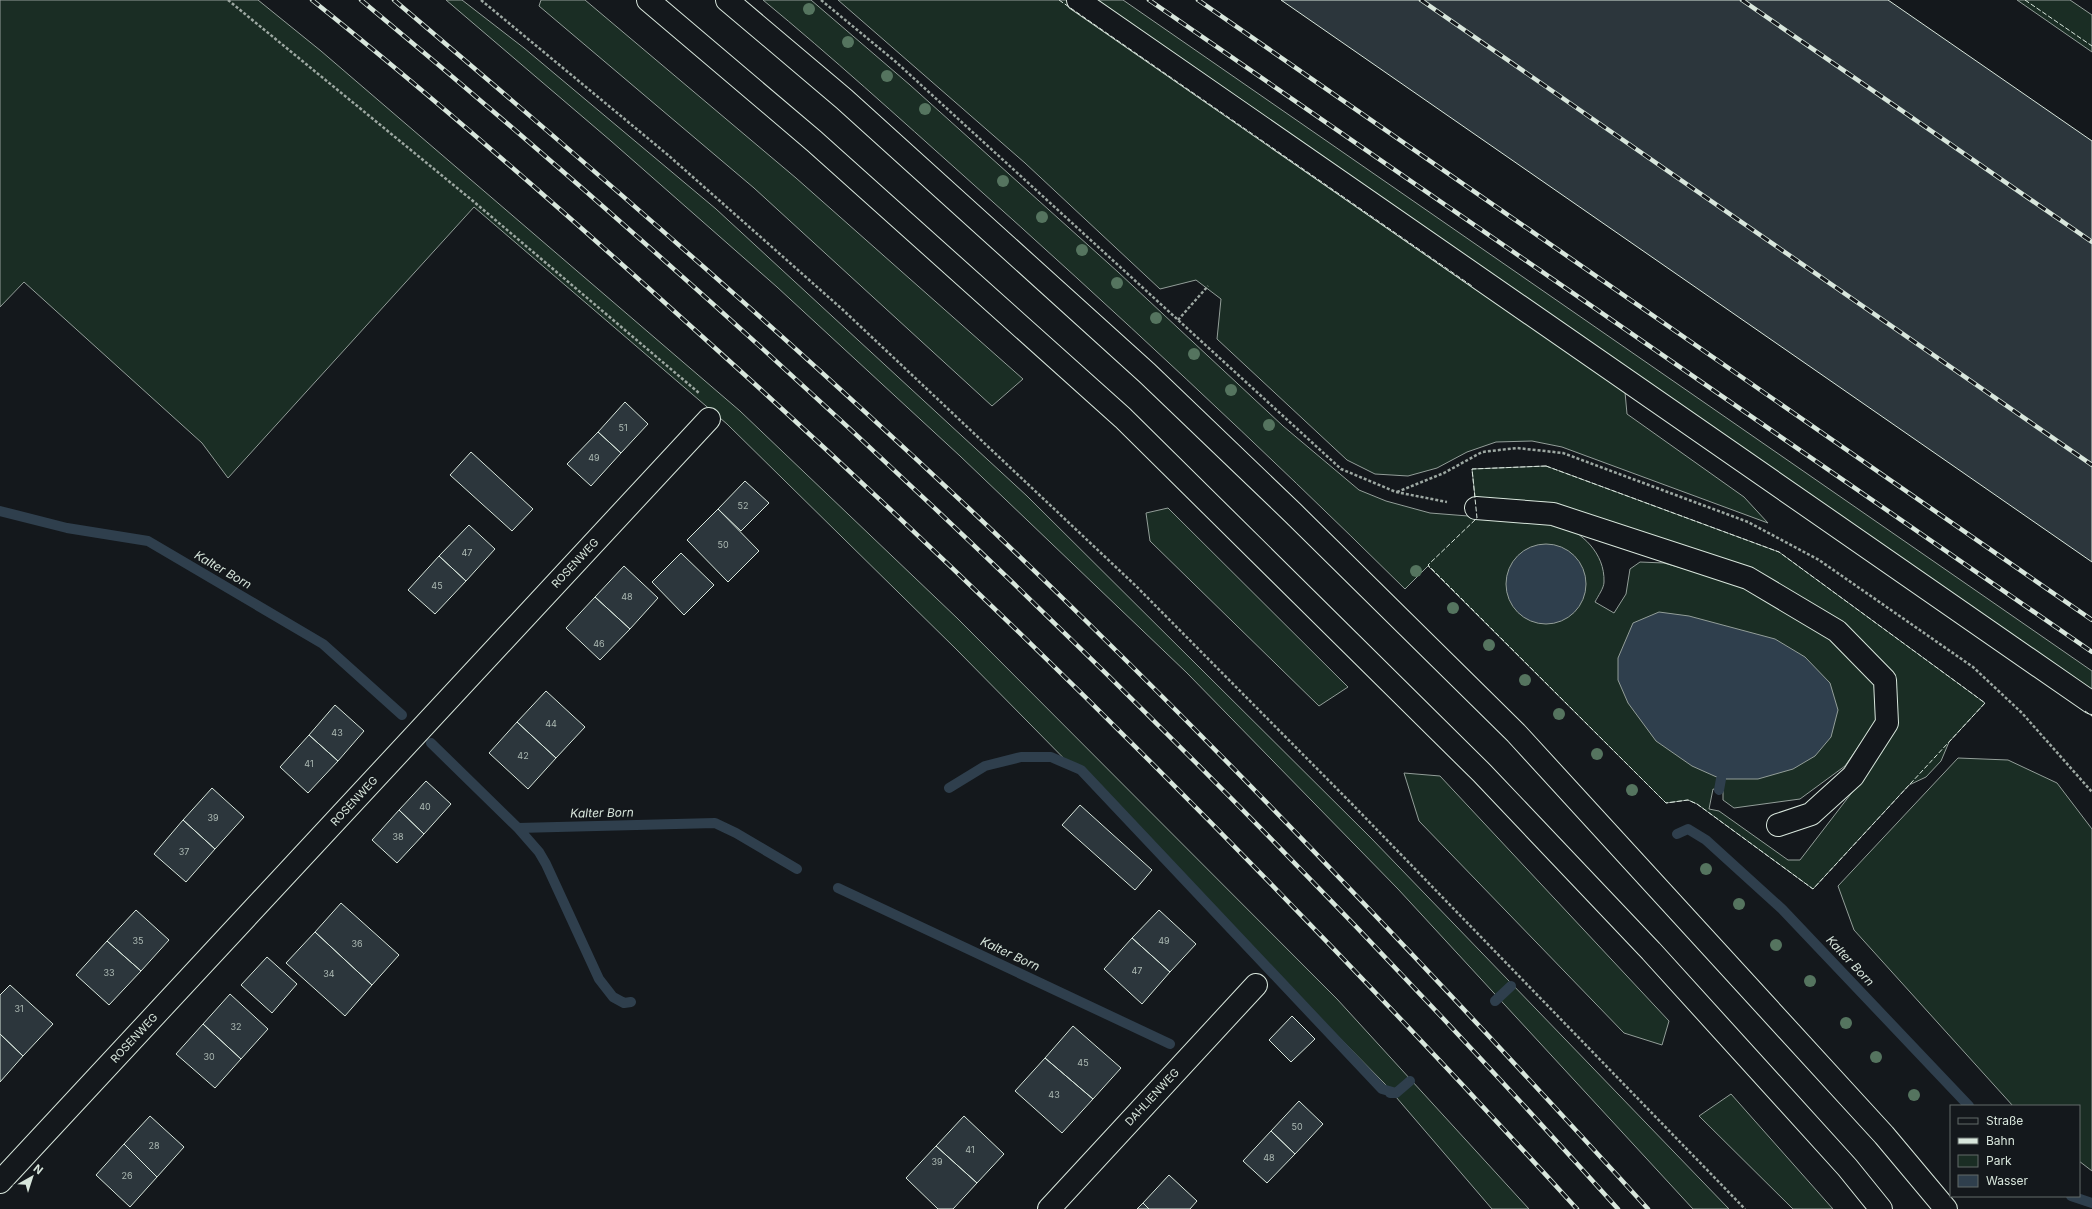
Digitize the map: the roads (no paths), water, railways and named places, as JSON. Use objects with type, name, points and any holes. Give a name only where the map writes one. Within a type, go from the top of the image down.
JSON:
[{"type":"main road","points":[[648,0],[814,141],[1123,418],[1482,772],[1630,928],[1841,1162],[1881,1209]]},
{"type":"main road","points":[[727,0],[844,100],[1147,373],[1294,513],[1511,727],[1884,1135],[1946,1209]]},
{"type":"main road","points":[[1078,0],[2092,703]]},
{"type":"main road","name":"ROSENWEG","points":[[0,1182],[709,420]]},
{"type":"main road","points":[[1476,508],[1552,514],[1748,578],[1837,631],[1885,680],[1887,723],[1853,776],[1811,814],[1778,825]]},
{"type":"main road","name":"DAHLIENWEG","points":[[1049,1209],[1256,985]]},
{"type":"water","points":[[1538,544],[1554,544],[1575,555],[1586,576],[1586,592],[1575,613],[1554,624],[1538,624],[1524,618],[1517,613],[1512,606],[1506,592],[1506,576],[1512,562],[1517,555],[1524,550]]},
{"type":"water","points":[[1659,612],[1689,616],[1775,639],[1805,657],[1830,683],[1838,710],[1831,737],[1815,756],[1793,769],[1758,779],[1721,779],[1692,766],[1656,741],[1628,703],[1618,680],[1618,658],[1633,623]]},
{"type":"waterway","name":"Kalter Born","points":[[0,511],[67,528],[148,541],[323,644],[402,715]]},
{"type":"waterway","name":"Kalter Born","points":[[431,743],[518,828],[715,823],[736,833],[797,869]]},
{"type":"waterway","points":[[949,788],[985,766],[1021,757],[1051,757],[1081,770],[1382,1089],[1396,1093]]},
{"type":"waterway","name":"Kalter Born","points":[[1719,790],[1721,779]]},
{"type":"waterway","points":[[518,828],[539,852],[546,864],[599,979],[613,997],[624,1003],[631,1002]]},
{"type":"waterway","name":"Kalter Born","points":[[1677,834],[1688,829],[1706,840],[1782,909],[1968,1105]]},
{"type":"waterway","name":"Kalter Born","points":[[838,888],[1170,1044]]},
{"type":"waterway","name":"Kalter Born","points":[[1495,1001],[1511,986]]},
{"type":"waterway","name":"Kalter Born","points":[[1390,1093],[1396,1093],[1410,1081]]},
{"type":"waterway","name":"Kalter Born","points":[[2074,1197],[2092,1203]]},
{"type":"railway","points":[[312,0],[462,124],[560,209],[819,443],[931,548],[1152,763],[1260,873],[1367,983],[1577,1209]]},
{"type":"railway","points":[[361,0],[528,141],[692,285],[853,432],[1012,582],[1167,734],[1320,890],[1471,1048],[1618,1209]]},
{"type":"railway","points":[[394,0],[658,227],[745,304],[831,381],[1002,539],[1229,764],[1371,910],[1648,1209]]},
{"type":"railway","points":[[1149,0],[2092,652]]},
{"type":"railway","points":[[1198,0],[2092,620]]},
{"type":"railway","points":[[1421,0],[2092,465]]},
{"type":"railway","points":[[1742,0],[2092,242]]}]
